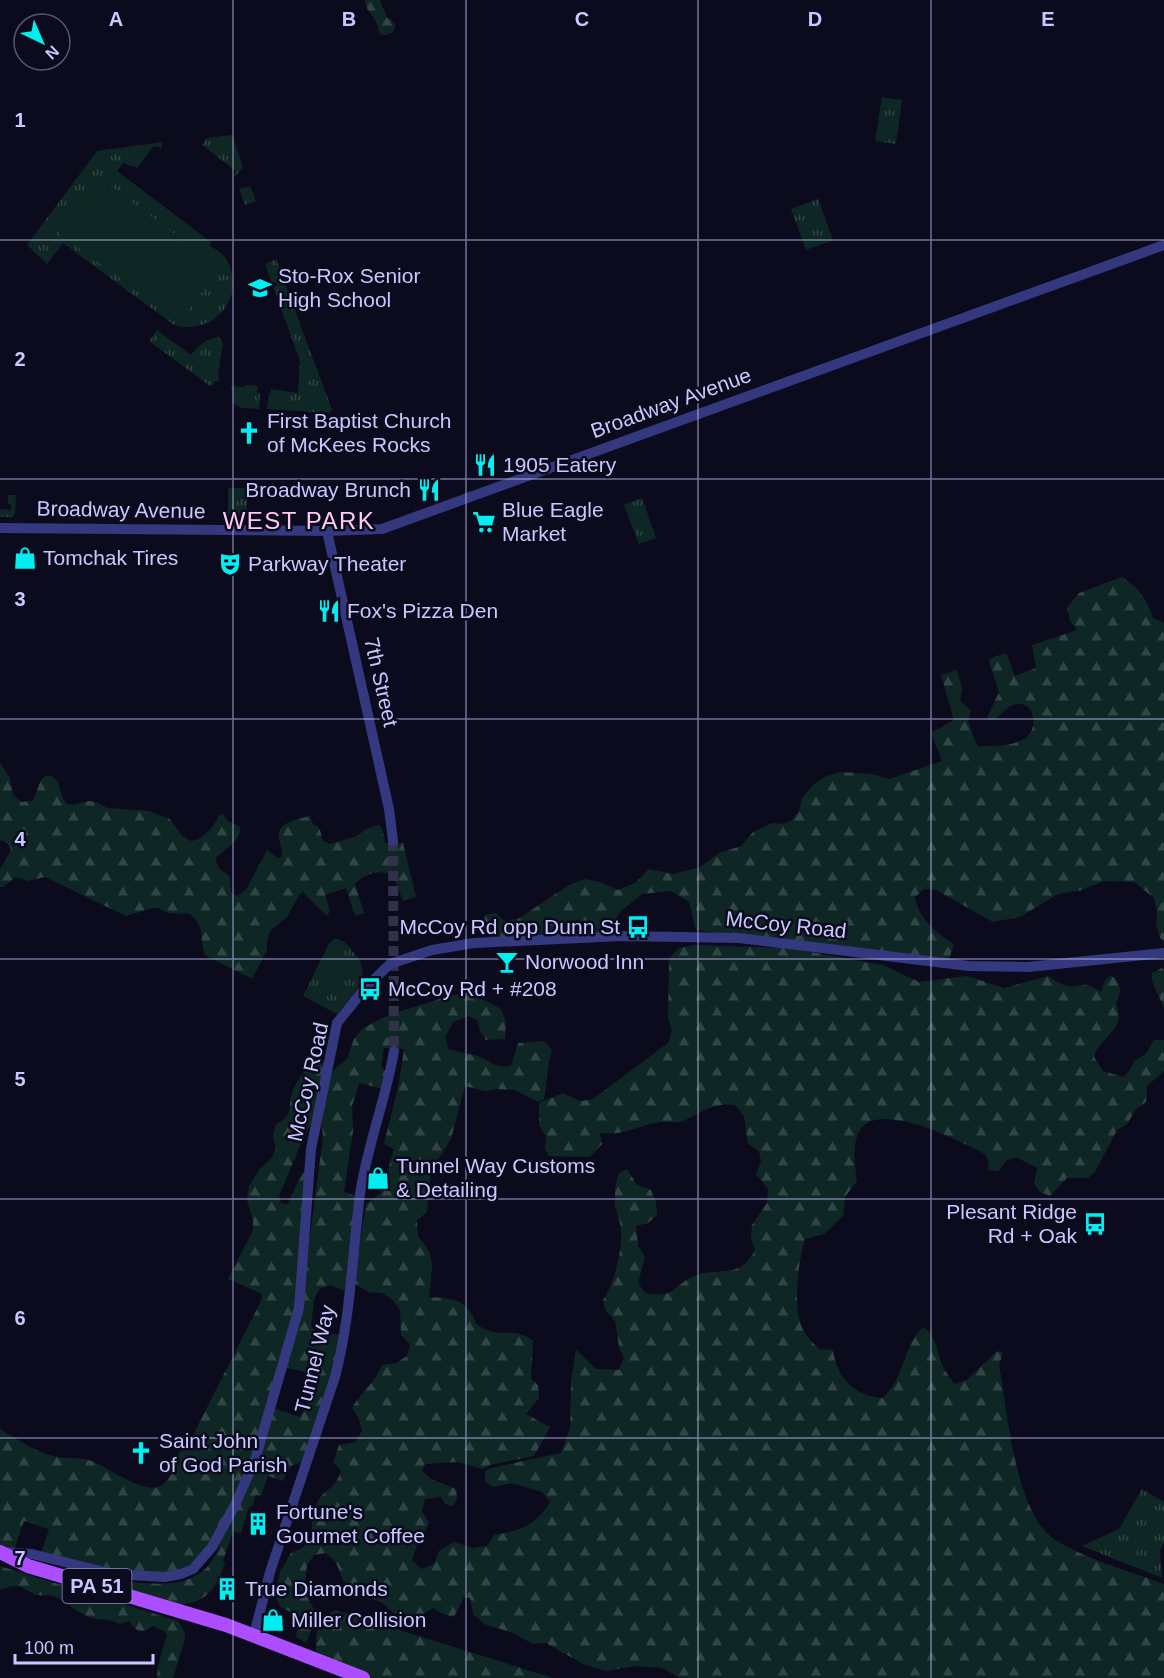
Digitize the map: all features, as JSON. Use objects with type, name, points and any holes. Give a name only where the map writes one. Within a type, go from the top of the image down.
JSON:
[{"type":"main road","name":"PA 51","points":[[0,1552],[35,1568],[254,1635],[363,1678]]},
{"type":"street","name":"Broadway Avenue","points":[[0,528],[327,531],[382,529],[1164,245]]},
{"type":"street","name":"7th Street","points":[[327,531],[389,809],[393,841]]},
{"type":"street","name":"McCoy Road","points":[[0,1552],[32,1554],[113,1574],[164,1577],[193,1569],[212,1547],[235,1505],[255,1460],[299,1308],[311,1149],[337,1023],[366,987],[390,964],[432,950],[474,944],[630,935],[739,938],[969,966],[1028,967],[1164,953]]},
{"type":"street","name":"Tunnel Way","points":[[254,1635],[270,1572],[341,1352],[349,1304],[360,1193],[367,1158],[390,1077],[394,1051]]},
{"type":"green space","points":[[365,0],[380,0],[387,18],[391,19],[395,25],[391,33],[382,35],[380,33]]},
{"type":"green space","points":[[882,97],[902,100],[896,144],[875,141]]},
{"type":"green space","points":[[232,135],[243,167],[235,177],[233,175],[236,171],[202,145],[207,138]]},
{"type":"green space","points":[[163,142],[161,148],[153,147],[137,168],[123,163],[117,171],[212,243],[209,245],[224,256],[231,270],[233,284],[231,297],[225,309],[215,318],[203,324],[189,327],[174,325],[63,243],[47,264],[27,245],[97,151]]},
{"type":"green space","points":[[97,176],[220,268],[179,321],[56,231]]},
{"type":"green space","points":[[250,186],[256,201],[245,205],[239,189]]},
{"type":"green space","points":[[818,199],[833,240],[806,250],[791,209]]},
{"type":"green space","points":[[276,259],[332,410],[329,413],[267,409],[271,389],[298,393],[300,361],[265,264]]},
{"type":"green space","points":[[157,330],[191,355],[203,343],[219,337],[223,344],[218,373],[219,381],[214,381],[214,384],[210,386],[149,341]]},
{"type":"green space","points":[[245,385],[258,386],[259,409],[241,408],[233,403],[231,386],[245,387]]},
{"type":"green space","points":[[228,488],[247,488],[247,517],[228,517]]},
{"type":"green space","points":[[8,495],[16,495],[15,514],[12,517],[0,517],[0,509],[11,510]]},
{"type":"green space","points":[[642,498],[656,538],[639,544],[624,505]]},
{"type":"green space","points":[[1122,577],[1142,594],[1153,618],[1164,623],[1164,941],[1160,938],[1156,925],[1157,911],[1154,898],[1134,882],[1104,881],[1082,890],[1058,894],[1020,917],[993,922],[936,890],[924,889],[915,897],[917,905],[929,924],[954,944],[948,962],[696,930],[689,902],[671,891],[642,894],[620,912],[606,936],[494,942],[480,926],[485,915],[496,913],[504,921],[518,919],[569,885],[585,879],[600,882],[618,890],[635,883],[649,869],[673,874],[700,867],[719,853],[741,846],[753,832],[772,823],[783,824],[792,820],[799,811],[802,798],[824,777],[841,772],[872,774],[889,779],[942,761],[931,733],[954,720],[941,675],[957,670],[962,689],[960,701],[971,711],[968,721],[977,746],[1007,745],[1019,742],[1029,734],[1034,722],[1033,715],[1026,706],[1020,704],[1013,705],[994,720],[987,718],[999,692],[988,659],[1006,653],[1015,676],[1036,668],[1032,645],[1077,630],[1070,621],[1067,608],[1079,593]]},
{"type":"green space","points":[[0,763],[10,778],[13,795],[22,802],[32,801],[42,779],[45,776],[52,776],[58,782],[66,803],[72,805],[89,801],[107,808],[149,811],[170,819],[182,836],[191,841],[204,835],[215,824],[219,815],[223,814],[228,821],[240,827],[240,832],[235,841],[216,858],[216,862],[230,877],[231,892],[237,896],[246,890],[267,850],[278,858],[281,857],[279,833],[281,828],[289,822],[310,816],[313,824],[319,829],[323,841],[330,844],[357,836],[366,829],[378,825],[382,828],[385,843],[403,843],[416,897],[403,901],[394,877],[379,872],[355,884],[364,913],[355,916],[346,888],[325,895],[330,911],[327,916],[303,892],[287,917],[271,930],[267,940],[267,950],[252,979],[205,955],[200,928],[190,914],[168,913],[159,908],[153,908],[126,916],[45,877],[28,881],[16,877],[0,887],[0,869],[11,850],[8,843],[0,840]]},
{"type":"green space","points":[[336,939],[344,942],[350,948],[360,962],[362,970],[362,978],[355,993],[337,1014],[303,996],[330,942]]},
{"type":"green space","points":[[694,945],[789,948],[883,965],[919,982],[967,976],[1004,988],[1048,976],[1066,986],[1087,984],[1101,992],[1105,980],[1110,976],[1114,977],[1119,987],[1120,993],[1116,1003],[1118,1021],[1094,1057],[1103,1071],[1123,1077],[1130,1070],[1134,1061],[1146,1054],[1154,1040],[1164,1040],[1164,1071],[1147,1086],[1146,1102],[1136,1109],[1128,1123],[1117,1130],[1095,1172],[1088,1178],[1067,1178],[1050,1196],[1040,1192],[1034,1184],[1037,1168],[1016,1157],[1007,1160],[998,1171],[988,1170],[989,1163],[985,1154],[940,1133],[902,1121],[884,1119],[870,1122],[860,1130],[855,1142],[857,1181],[845,1197],[843,1216],[824,1234],[805,1239],[799,1267],[797,1301],[800,1323],[809,1339],[819,1349],[833,1350],[838,1369],[843,1377],[855,1389],[873,1397],[883,1398],[890,1390],[911,1344],[923,1327],[934,1340],[943,1367],[954,1384],[967,1380],[997,1351],[1003,1353],[999,1365],[1014,1456],[1020,1480],[1037,1521],[1049,1535],[1073,1550],[1164,1584],[1164,1678],[680,1678],[662,1668],[636,1666],[605,1671],[583,1664],[546,1643],[533,1644],[513,1633],[484,1624],[473,1614],[470,1598],[464,1597],[454,1617],[433,1608],[415,1619],[393,1613],[383,1603],[347,1588],[336,1563],[326,1553],[314,1555],[307,1565],[304,1591],[315,1611],[313,1625],[306,1643],[296,1637],[298,1622],[291,1612],[281,1607],[275,1596],[280,1572],[291,1553],[302,1548],[311,1539],[316,1505],[336,1482],[341,1471],[333,1462],[339,1445],[355,1442],[362,1431],[359,1419],[352,1408],[376,1377],[382,1365],[396,1363],[407,1356],[410,1344],[401,1335],[400,1310],[393,1300],[382,1293],[368,1292],[353,1282],[366,1204],[381,1193],[394,1149],[384,1144],[399,1083],[404,1049],[384,1048],[381,1066],[388,1075],[384,1089],[359,1083],[352,1106],[353,1131],[344,1192],[358,1197],[348,1292],[331,1285],[319,1289],[314,1300],[311,1327],[320,1334],[342,1334],[334,1370],[304,1461],[291,1466],[283,1481],[268,1476],[261,1496],[256,1495],[252,1507],[249,1507],[241,1533],[233,1531],[223,1561],[225,1563],[216,1583],[205,1596],[192,1603],[162,1602],[110,1585],[102,1578],[154,1584],[171,1583],[187,1580],[200,1573],[212,1561],[220,1544],[217,1541],[273,1408],[300,1417],[310,1395],[312,1385],[309,1373],[284,1367],[307,1258],[323,1137],[320,1112],[329,1074],[347,1059],[354,1039],[363,1028],[389,1015],[463,993],[501,1009],[506,1022],[505,1039],[486,1040],[480,1031],[478,1021],[469,1016],[453,1022],[445,1037],[449,1049],[504,1066],[511,1066],[518,1043],[544,1041],[552,1050],[544,1099],[538,1102],[515,1090],[485,1091],[465,1086],[451,1139],[431,1171],[427,1212],[417,1220],[418,1237],[431,1258],[429,1297],[451,1299],[461,1303],[482,1328],[499,1333],[521,1334],[533,1341],[531,1379],[538,1385],[539,1398],[526,1414],[550,1427],[534,1456],[490,1465],[483,1469],[457,1462],[425,1464],[422,1471],[431,1479],[456,1489],[457,1498],[453,1506],[445,1504],[441,1497],[425,1499],[422,1511],[429,1522],[412,1561],[422,1569],[434,1564],[439,1551],[454,1542],[473,1548],[487,1546],[494,1535],[519,1529],[539,1517],[550,1502],[542,1492],[511,1483],[493,1487],[485,1481],[485,1471],[561,1453],[570,1428],[571,1382],[576,1349],[596,1369],[619,1370],[624,1358],[619,1347],[615,1321],[606,1311],[603,1300],[614,1276],[621,1246],[621,1229],[615,1206],[618,1174],[627,1169],[637,1185],[651,1190],[656,1202],[657,1215],[648,1223],[636,1226],[638,1246],[645,1257],[638,1283],[645,1293],[668,1293],[692,1277],[742,1266],[755,1250],[751,1238],[752,1225],[767,1203],[768,1189],[756,1174],[761,1161],[759,1151],[748,1144],[744,1116],[735,1105],[714,1106],[680,1122],[659,1122],[624,1132],[600,1133],[602,1144],[590,1157],[549,1156],[545,1149],[546,1136],[539,1125],[539,1103],[563,1093],[580,1101],[593,1099],[668,1043],[672,1030],[668,1018],[669,959],[679,948]]},
{"type":"green space","points":[[336,951],[349,967],[335,979],[322,964]]},
{"type":"green space","points":[[1162,968],[1164,970],[1164,1008],[1152,981],[1152,973]]},
{"type":"green space","points":[[318,1059],[325,1063],[318,1112],[304,1136],[279,1196],[281,1203],[288,1204],[302,1173],[308,1170],[300,1307],[237,1502],[195,1565],[172,1575],[141,1575],[41,1554],[49,1529],[24,1521],[14,1550],[0,1549],[0,1429],[46,1454],[89,1460],[143,1486],[158,1487],[168,1479],[175,1457],[189,1443],[261,1301],[262,1294],[228,1279],[253,1230],[253,1220],[247,1200],[249,1186],[259,1170],[272,1157],[276,1148],[273,1136],[276,1124],[282,1121],[288,1113],[296,1084],[307,1068]]},
{"type":"green space","points":[[1142,1489],[1164,1502],[1164,1542],[1160,1550],[1162,1578],[1082,1546],[1119,1529]]},
{"type":"green space","points":[[0,1566],[178,1621],[185,1633],[185,1639],[173,1678],[157,1678],[167,1635],[165,1632],[154,1626],[143,1631],[138,1630],[129,1621],[120,1624],[89,1617],[51,1595],[36,1595],[18,1586],[0,1590]]},
{"type":"green space","points":[[335,1610],[553,1678],[369,1678],[316,1658],[316,1636],[320,1624],[328,1614]]},
{"type":"tunnel","points":[[393,841],[394,1051]]},
{"type":"place","name":"Sto-Rox Senior High School","points":[[260,288]]},
{"type":"place","name":"First Baptist Church of McKees Rocks","points":[[249,433]]},
{"type":"place","name":"1905 Eatery","points":[[485,465]]},
{"type":"place","name":"Broadway Brunch","points":[[429,490]]},
{"type":"place","name":"Blue Eagle Market","points":[[484,522]]},
{"type":"place","name":"Tomchak Tires","points":[[25,558]]},
{"type":"place","name":"Parkway Theater","points":[[230,564]]},
{"type":"place","name":"Fox's Pizza Den","points":[[329,611]]},
{"type":"place","name":"McCoy Rd opp Dunn St","points":[[638,927]]},
{"type":"place","name":"Norwood Inn","points":[[507,962]]},
{"type":"place","name":"McCoy Rd + #208","points":[[370,989]]},
{"type":"place","name":"Tunnel Way Customs & Detailing","points":[[378,1178]]},
{"type":"place","name":"Plesant Ridge Rd + Oak","points":[[1095,1224]]},
{"type":"place","name":"Saint John of God Parish","points":[[141,1453]]},
{"type":"place","name":"Fortune's Gourmet Coffee","points":[[258,1524]]},
{"type":"place","name":"True Diamonds","points":[[227,1589]]},
{"type":"place","name":"Miller Collision","points":[[273,1620]]},
{"type":"district","name":"WEST PARK","points":[[299,521]]}]
